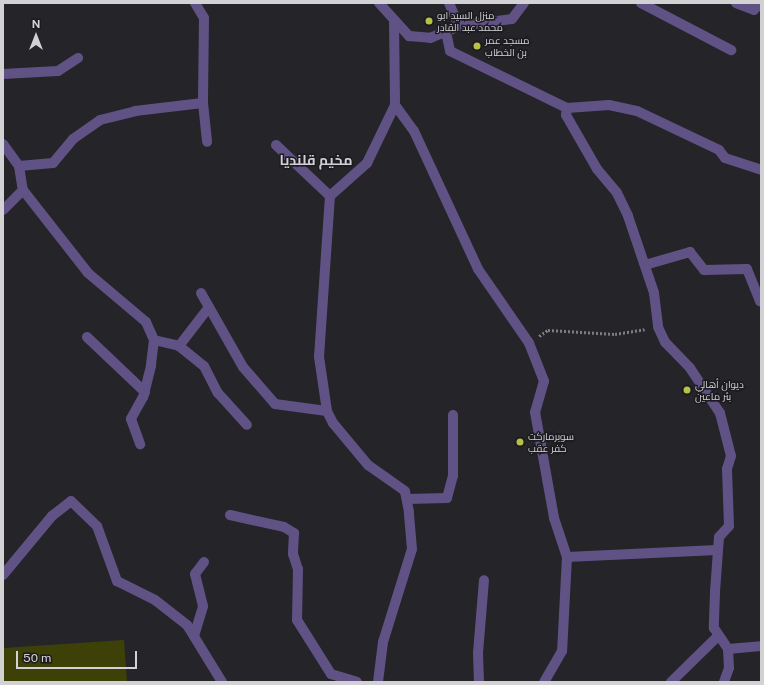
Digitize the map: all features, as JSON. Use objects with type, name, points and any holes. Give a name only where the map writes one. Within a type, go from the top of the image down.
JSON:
[{"type":"street","points":[[195,3],[204,18],[203,103],[207,142]]},
{"type":"street","points":[[379,3],[409,36],[430,38],[459,26],[512,19],[524,3]]},
{"type":"street","points":[[449,3],[459,26]]},
{"type":"street","points":[[641,3],[731,50]]},
{"type":"street","points":[[736,3],[754,10],[760,3]]},
{"type":"street","points":[[378,682],[382,642],[412,549],[407,499],[405,491],[368,465],[327,411],[318,357],[330,196],[367,163],[395,105],[394,20]]},
{"type":"street","points":[[446,32],[450,51],[567,108],[610,105],[637,111],[719,150],[725,158],[761,170]]},
{"type":"street","points":[[3,74],[58,71],[78,58]]},
{"type":"street","points":[[19,166],[53,163],[72,139],[100,120],[135,111],[203,103]]},
{"type":"street","points":[[395,105],[414,131],[478,269],[529,343],[544,381],[535,412],[546,484],[567,557],[562,651],[544,682]]},
{"type":"street","points":[[567,108],[566,115],[597,169],[617,193],[628,216],[654,293],[658,327],[665,342],[690,368],[720,413],[731,456],[727,469],[729,526],[718,537],[714,628],[728,649],[729,668],[724,682]]},
{"type":"street","points":[[3,144],[19,166],[23,190],[88,273],[146,322],[154,340],[145,392],[131,419],[140,444]]},
{"type":"street","points":[[276,145],[330,196]]},
{"type":"street","points":[[3,210],[23,190]]},
{"type":"street","points":[[645,265],[690,252],[704,270],[747,269],[760,302]]},
{"type":"street","points":[[201,293],[243,367],[275,404],[327,411]]},
{"type":"street","points":[[178,346],[209,307]]},
{"type":"street","points":[[86,337],[145,392]]},
{"type":"street","points":[[154,340],[178,346],[204,366],[218,392],[247,425]]},
{"type":"street","points":[[407,499],[447,498],[453,476],[453,415]]},
{"type":"street","points":[[3,576],[52,516],[71,501],[97,526],[117,580],[155,600],[187,625],[222,682]]},
{"type":"street","points":[[230,515],[284,527],[294,533],[293,554],[298,569],[297,620],[331,674],[357,682]]},
{"type":"street","points":[[567,557],[717,550]]},
{"type":"street","points":[[194,636],[203,606],[195,574],[204,562]]},
{"type":"street","points":[[479,682],[478,653],[484,580]]},
{"type":"street","points":[[671,682],[718,636]]},
{"type":"street","points":[[728,649],[761,646]]},
{"type":"path","points":[[529,343],[548,330],[616,334],[658,327]]},
{"type":"green space","points":[[124,640],[127,682],[3,682],[3,648]]},
{"type":"place","name":"منزل السيد ابو محمد عبد القادر","points":[[429,21]]},
{"type":"place","name":"مسجد عمر بن الخطاب","points":[[477,46]]},
{"type":"place","name":"ديوان أهالي بئر ماعين","points":[[687,390]]},
{"type":"place","name":"سوبرماركت كفر عقب","points":[[520,442]]},
{"type":"district","name":"مخيم قلنديا","points":[[316,160]]}]
